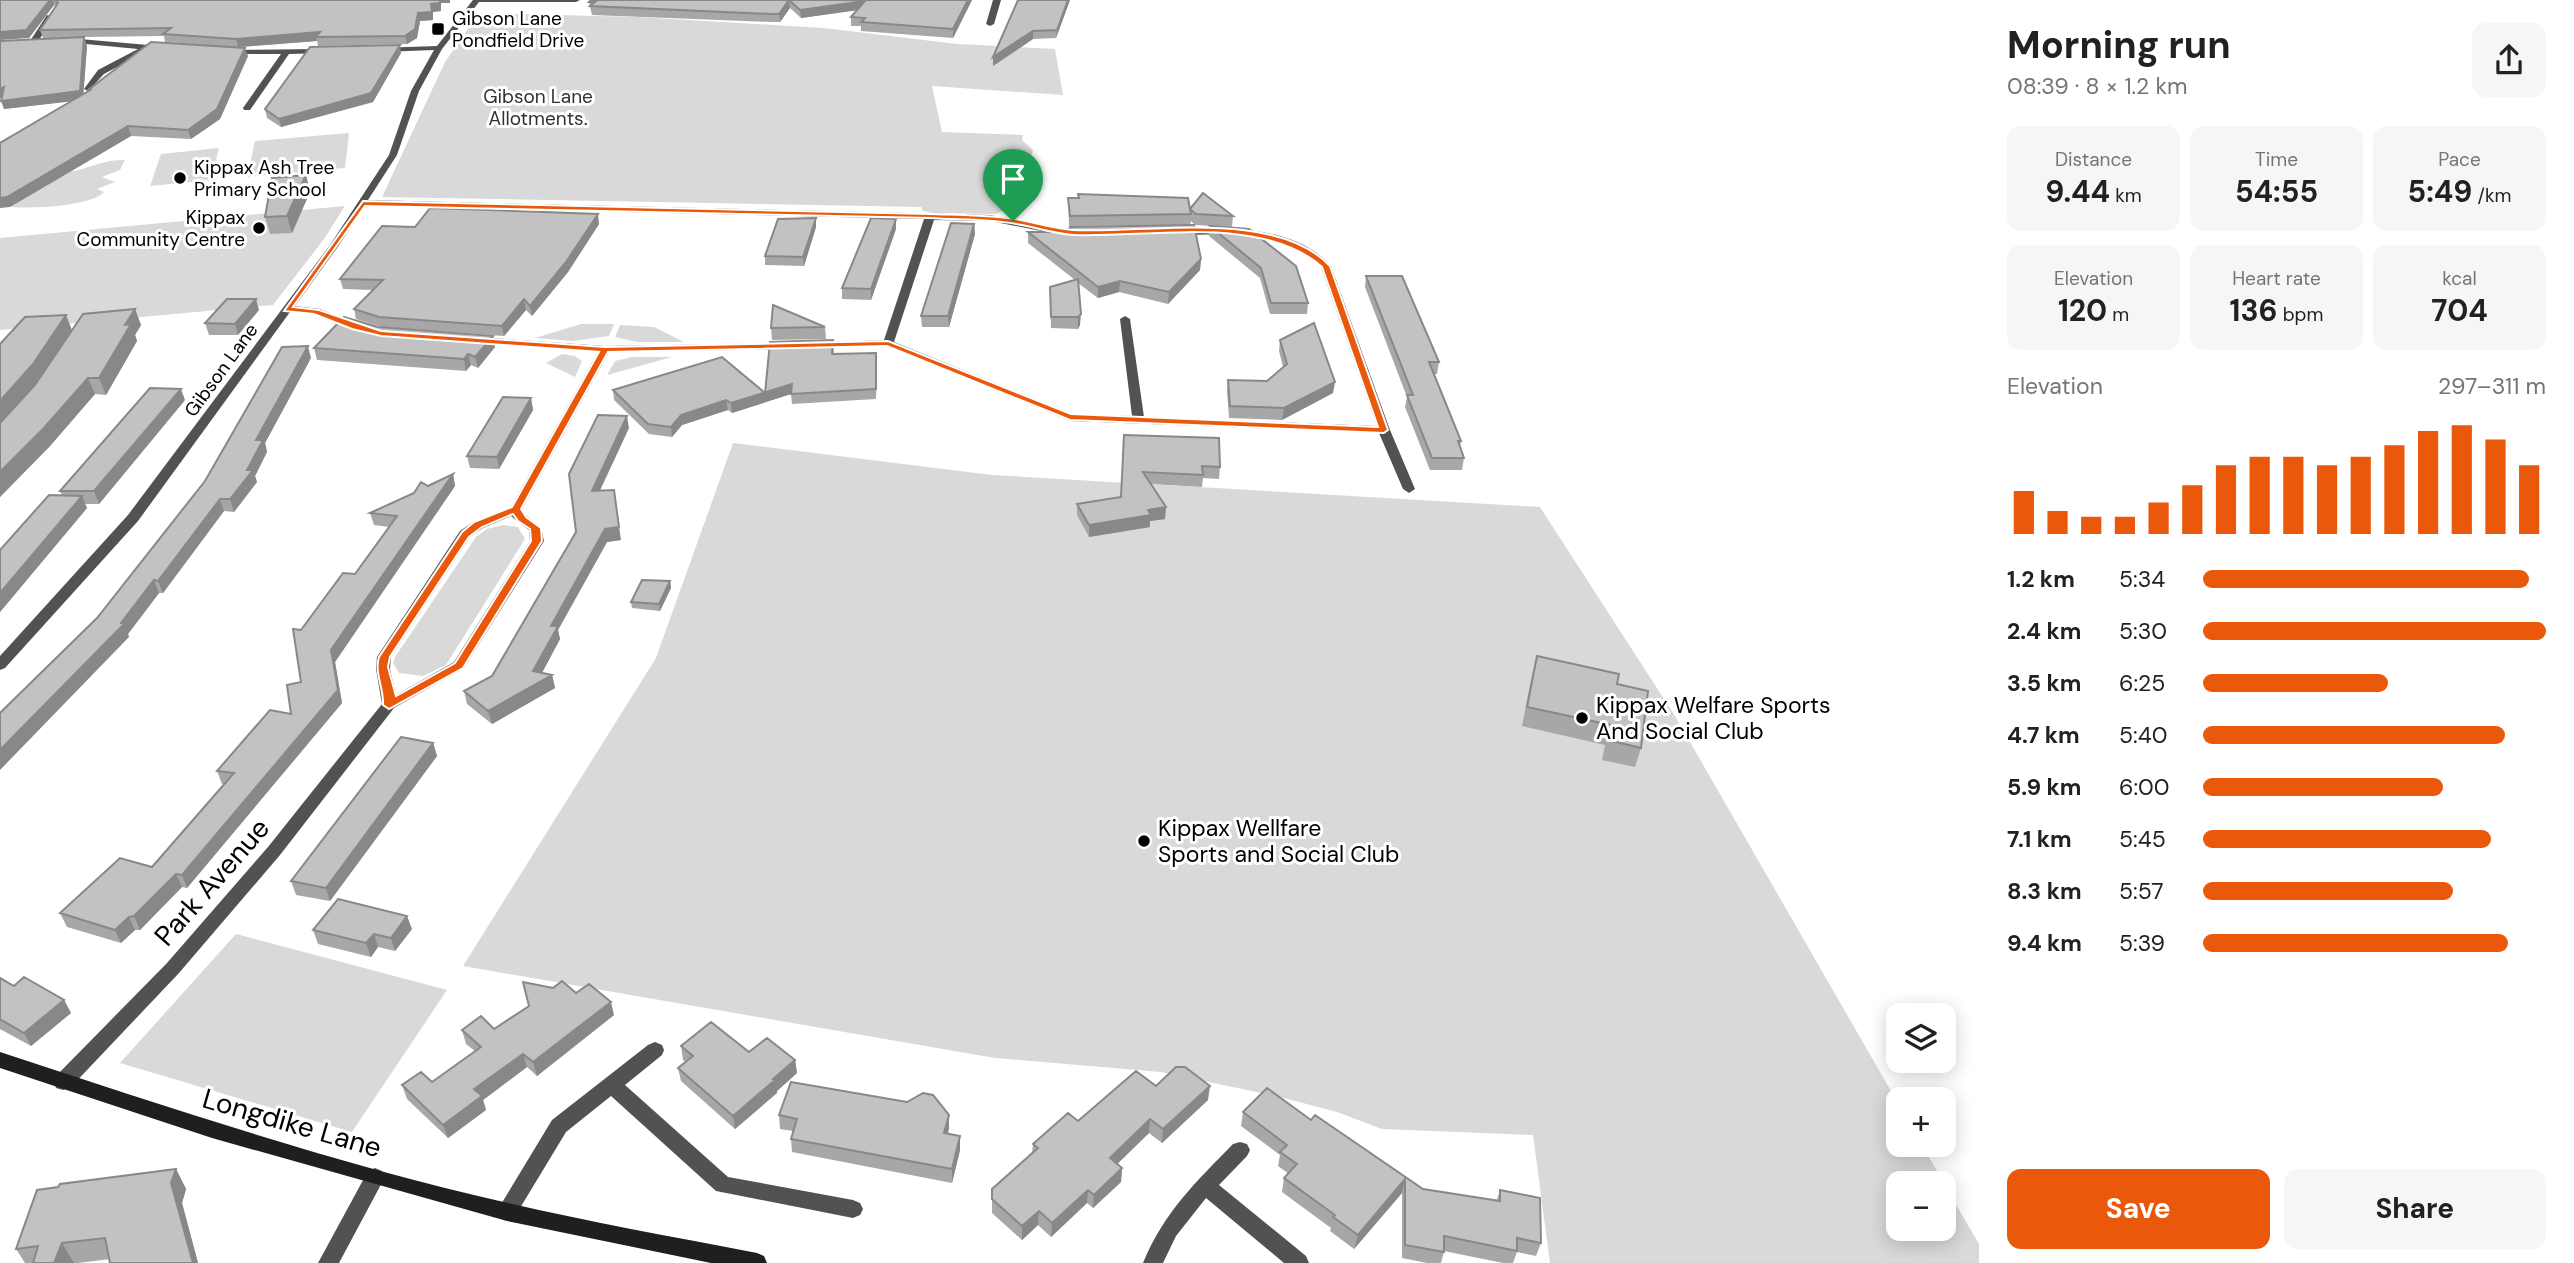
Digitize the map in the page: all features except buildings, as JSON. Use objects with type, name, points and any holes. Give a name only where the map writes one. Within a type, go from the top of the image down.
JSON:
[{"type":"main road","name":"Longdike Lane","points":[[0,1060],[246,1141],[375,1177],[507,1212],[757,1263]]},
{"type":"street","points":[[477,0],[576,0]]},
{"type":"street","name":"Gibson Lane","points":[[0,665],[133,518],[363,204],[393,155],[415,91],[439,48],[477,0]]},
{"type":"street","points":[[990,24],[997,0]]},
{"type":"street","points":[[34,41],[55,10]]},
{"type":"street","points":[[62,40],[169,49]]},
{"type":"street","points":[[23,42],[48,41]]},
{"type":"street","points":[[88,89],[93,79],[107,68],[148,47]]},
{"type":"street","points":[[369,50],[439,48]]},
{"type":"street","points":[[214,52],[327,51]]},
{"type":"street","points":[[247,108],[286,52]]},
{"type":"street","points":[[363,204],[990,218],[1056,231],[1098,232]]},
{"type":"street","points":[[888,343],[930,216]]},
{"type":"street","points":[[1168,232],[1237,232],[1270,237],[1298,246],[1326,266],[1384,430],[1409,489]]},
{"type":"street","points":[[287,309],[316,311],[366,331]]},
{"type":"street","points":[[1125,319],[1139,421]]},
{"type":"street","points":[[459,339],[605,349],[888,343],[1070,417],[1384,430]]},
{"type":"street","points":[[389,705],[390,690],[382,667],[384,657],[466,534],[478,525],[516,509],[605,349]]},
{"type":"street","name":"Park Avenue","points":[[63,1082],[173,968],[256,873],[389,705],[410,691],[452,671],[466,656],[537,541],[536,528],[522,519],[516,509]]},
{"type":"street","points":[[507,1212],[559,1126],[655,1050]]},
{"type":"street","points":[[612,1084],[723,1185],[853,1209]]},
{"type":"street","points":[[1153,1263],[1162,1236],[1179,1212],[1240,1150]]},
{"type":"street","points":[[328,1263],[375,1177]]},
{"type":"street","points":[[1206,1186],[1299,1263]]},
{"type":"green space","name":"Gibson Lane Allotments.","points":[[479,13],[637,17],[824,28],[957,44],[1055,49],[1063,95],[932,86],[942,132],[1023,135],[1022,140],[1033,150],[1016,205],[996,214],[933,213],[923,211],[921,207],[382,197],[445,62]]},
{"type":"green space","points":[[349,133],[345,168],[247,177],[255,141]]},
{"type":"green space","points":[[219,148],[211,180],[150,186],[161,154]]},
{"type":"green space","points":[[125,160],[120,170],[102,177],[115,182],[97,189],[104,192],[97,197],[61,206],[11,207],[51,181],[58,171]]},
{"type":"green space","points":[[345,206],[324,239],[273,305],[0,330],[0,238]]},
{"type":"green space","points":[[581,324],[614,324],[609,336],[573,341],[535,338]]},
{"type":"green space","points":[[620,325],[654,327],[684,342],[637,342],[615,337]]},
{"type":"green space","points":[[562,354],[575,356],[582,361],[575,377],[546,363]]},
{"type":"green space","points":[[632,357],[672,357],[607,375],[615,361]]},
{"type":"green space","name":"Kippax Wellfare Sports and Social Club","points":[[733,443],[992,475],[1540,507],[1675,716],[1889,1087],[1886,1087],[1886,1157],[1929,1157],[1937,1171],[1886,1171],[1886,1241],[1956,1241],[1956,1205],[1979,1244],[1979,1263],[1550,1263],[1533,1135],[1382,1129],[1337,1112],[1280,1097],[1161,1072],[995,1058],[463,966],[656,658]]},
{"type":"green space","points":[[503,525],[518,527],[525,539],[446,665],[423,676],[399,673],[393,663],[395,657],[476,537],[487,529]]},
{"type":"green space","points":[[236,934],[447,990],[352,1132],[120,1063]]},
{"type":"place","name":"Gibson Lane Pondfield Drive","points":[[438,29]]},
{"type":"place","name":"Kippax Ash Tree Primary School","points":[[180,178]]},
{"type":"place","name":"Kippax Community Centre","points":[[259,228]]},
{"type":"place","name":"Kippax Welfare Sports And Social Club","points":[[1582,718]]},
{"type":"place","name":"Kippax Wellfare Sports and Social Club","points":[[1144,841]]},
{"type":"route","points":[[1013,221],[930,216],[363,204],[287,309],[316,311],[366,331],[381,333],[605,349],[516,509],[517,515],[536,528],[537,541],[459,665],[443,677],[410,691],[389,705],[390,690],[382,667],[384,657],[466,534],[478,525],[516,509],[560,429],[605,349],[888,343],[1070,417],[1384,430],[1326,266],[1310,252],[1285,241],[1237,232],[1071,232],[1042,229],[1013,221]]}]
